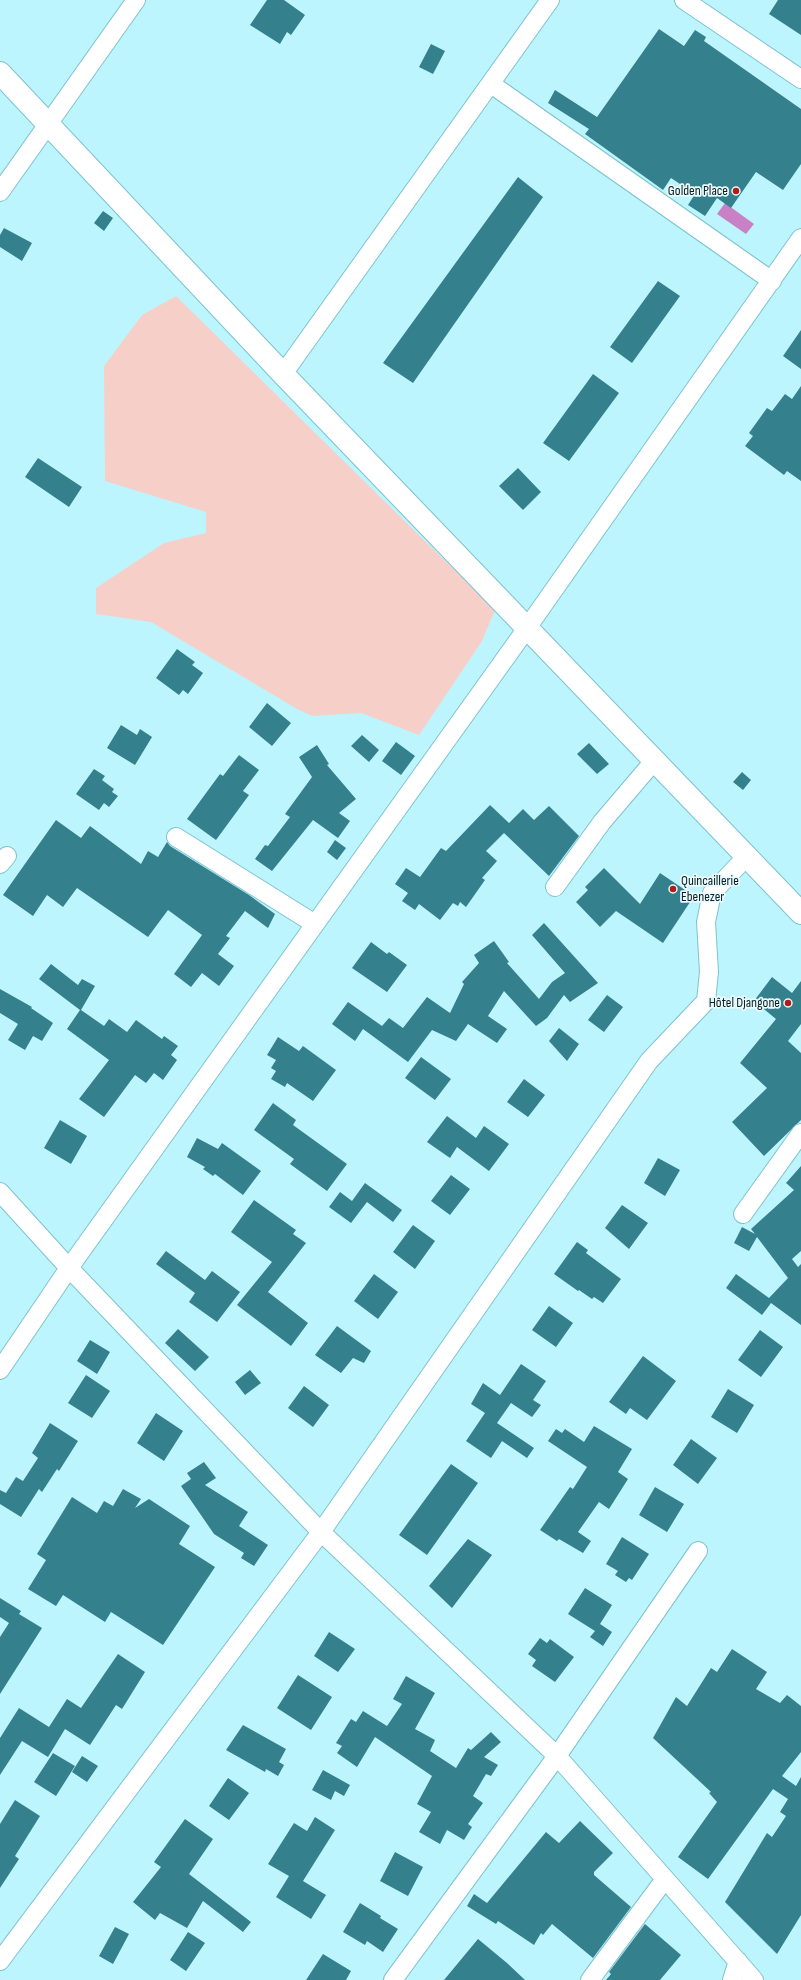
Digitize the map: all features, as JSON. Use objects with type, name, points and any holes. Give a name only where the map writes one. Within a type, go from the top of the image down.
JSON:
[{"type":"street","points":[[0,192],[136,0]]},
{"type":"street","points":[[283,374],[550,0]]},
{"type":"street","points":[[684,0],[801,79]]},
{"type":"street","points":[[0,73],[283,374],[801,913]]},
{"type":"street","points":[[491,84],[772,281]]},
{"type":"street","points":[[0,1370],[69,1268],[527,628],[801,238]]},
{"type":"street","points":[[555,887],[602,822],[654,761]]},
{"type":"street","points":[[176,836],[315,924]]},
{"type":"street","points":[[0,1961],[321,1532],[649,1061],[706,1001],[709,972],[706,922],[712,893],[746,856]]},
{"type":"street","points":[[743,1214],[801,1132]]},
{"type":"street","points":[[0,1192],[69,1268],[321,1532],[556,1756],[754,1980]]},
{"type":"street","points":[[393,1980],[556,1756],[698,1551]]},
{"type":"street","points":[[590,1980],[666,1879]]},
{"type":"street","points":[[732,1980],[738,1961]]},
{"type":"shaded area","points":[[725,203],[754,224],[746,234],[717,214]]},
{"type":"shaded area","points":[[176,296],[495,610],[482,641],[419,735],[361,713],[312,716],[297,709],[151,622],[96,614],[96,588],[164,543],[206,533],[206,512],[105,481],[104,366],[142,315]]},
{"type":"building","points":[[267,0],[284,0],[305,15],[291,35],[287,32],[280,44],[250,25]]},
{"type":"building","points":[[778,0],[801,0],[801,35],[769,14]]},
{"type":"building","points":[[659,29],[684,46],[695,30],[706,37],[704,41],[801,109],[801,164],[783,190],[756,172],[731,208],[717,198],[705,216],[688,205],[695,194],[671,178],[663,190],[585,134],[589,129],[548,103],[555,90],[597,117]]},
{"type":"building","points":[[431,44],[445,51],[433,74],[419,67]]},
{"type":"building","points":[[518,177],[543,197],[413,383],[383,363]]},
{"type":"building","points":[[103,211],[113,218],[104,231],[94,223]]},
{"type":"building","points":[[4,228],[32,243],[22,261],[0,247],[0,235]]},
{"type":"building","points":[[658,281],[680,296],[632,363],[610,347]]},
{"type":"building","points":[[801,330],[801,369],[783,356]]},
{"type":"building","points":[[593,374],[619,393],[569,461],[543,443]]},
{"type":"building","points":[[801,386],[801,481],[787,471],[784,475],[745,446],[753,436],[749,433],[767,408],[772,411],[785,394],[792,399]]},
{"type":"building","points":[[38,458],[82,487],[69,507],[25,477]]},
{"type":"building","points":[[518,468],[541,492],[523,510],[499,486]]},
{"type":"building","points":[[177,649],[195,662],[192,665],[203,673],[188,694],[183,690],[179,695],[156,678]]},
{"type":"building","points":[[267,703],[291,723],[272,746],[249,727]]},
{"type":"building","points":[[121,725],[137,735],[140,729],[152,737],[135,765],[107,748]]},
{"type":"building","points":[[362,735],[379,750],[369,762],[351,746]]},
{"type":"building","points":[[396,742],[415,756],[401,775],[382,761]]},
{"type":"building","points":[[589,743],[609,764],[597,774],[577,754]]},
{"type":"building","points":[[317,745],[329,764],[327,765],[356,799],[339,813],[350,821],[338,838],[313,820],[272,871],[255,859],[265,845],[268,846],[290,817],[285,814],[312,777],[299,757]]},
{"type":"building","points":[[239,755],[259,770],[243,791],[249,795],[216,840],[187,819],[220,774],[223,776]]},
{"type":"building","points":[[94,769],[105,776],[102,780],[114,789],[112,792],[118,796],[109,807],[104,803],[99,810],[76,794]]},
{"type":"building","points":[[742,772],[751,780],[743,790],[733,782]]},
{"type":"building","points":[[490,805],[509,823],[523,809],[534,820],[549,806],[579,836],[549,876],[504,833],[486,851],[497,861],[482,878],[485,880],[466,907],[460,902],[458,906],[453,903],[440,920],[419,904],[415,910],[402,901],[408,893],[395,884],[406,868],[420,877],[441,848],[446,851]]},
{"type":"building","points":[[56,820],[81,838],[90,826],[141,864],[148,851],[158,857],[167,842],[170,846],[249,895],[275,914],[268,928],[245,911],[226,936],[230,938],[218,954],[234,966],[219,986],[202,973],[191,987],[174,974],[202,935],[168,910],[148,937],[77,888],[63,907],[47,895],[33,916],[3,895]]},
{"type":"building","points":[[335,840],[346,848],[337,860],[327,852]]},
{"type":"building","points":[[604,868],[640,904],[660,873],[694,896],[663,943],[616,911],[600,927],[576,902],[588,890],[585,887]]},
{"type":"building","points":[[544,923],[598,983],[570,1002],[564,995],[547,1018],[536,1026],[504,991],[488,1016],[507,1029],[497,1043],[468,1024],[456,1041],[432,1030],[408,1062],[363,1029],[355,1041],[332,1024],[348,1002],[382,1026],[389,1018],[403,1028],[427,997],[450,1013],[464,984],[462,982],[479,963],[474,955],[494,941],[509,962],[507,963],[539,999],[552,982],[565,973],[532,935]]},
{"type":"building","points":[[371,942],[387,954],[389,952],[407,965],[387,992],[352,968]]},
{"type":"building","points":[[51,964],[78,985],[82,979],[95,986],[81,1010],[104,1026],[109,1019],[127,1032],[136,1020],[162,1039],[164,1036],[178,1046],[171,1055],[177,1060],[163,1080],[154,1073],[146,1083],[135,1075],[104,1117],[79,1099],[109,1060],[67,1029],[80,1010],[39,979]]},
{"type":"building","points":[[772,977],[792,993],[801,981],[801,1024],[788,1041],[801,1053],[801,1120],[764,1156],[732,1122],[767,1088],[740,1063],[776,1019],[754,1001]]},
{"type":"building","points":[[0,989],[32,1007],[31,1008],[53,1023],[42,1041],[33,1036],[25,1050],[8,1040],[18,1024],[0,1013]]},
{"type":"building","points":[[607,995],[623,1007],[604,1032],[588,1020]]},
{"type":"building","points":[[559,1028],[579,1044],[567,1061],[549,1041]]},
{"type":"building","points":[[278,1037],[299,1051],[303,1046],[336,1070],[313,1101],[287,1083],[285,1087],[271,1079],[276,1071],[271,1068],[276,1060],[267,1055]]},
{"type":"building","points":[[421,1057],[451,1079],[435,1100],[405,1078]]},
{"type":"building","points":[[524,1079],[545,1095],[528,1117],[507,1102]]},
{"type":"building","points":[[273,1103],[296,1120],[293,1125],[347,1164],[327,1191],[290,1164],[294,1159],[254,1130]]},
{"type":"building","points":[[447,1116],[476,1138],[484,1126],[509,1144],[489,1171],[457,1147],[450,1158],[427,1142]]},
{"type":"building","points":[[60,1120],[87,1136],[71,1164],[44,1148]]},
{"type":"building","points":[[197,1138],[218,1149],[222,1143],[261,1171],[243,1195],[215,1174],[213,1176],[203,1169],[205,1167],[187,1157]]},
{"type":"building","points":[[658,1158],[680,1170],[665,1196],[644,1183]]},
{"type":"building","points":[[801,1166],[801,1251],[792,1259],[798,1267],[801,1264],[801,1325],[771,1303],[762,1315],[726,1288],[736,1274],[769,1298],[788,1278],[757,1237],[749,1251],[734,1243],[742,1227],[755,1234],[751,1229],[794,1190],[786,1183]]},
{"type":"building","points":[[451,1175],[470,1189],[450,1215],[431,1201]]},
{"type":"building","points":[[365,1183],[402,1210],[393,1222],[367,1202],[351,1223],[329,1207],[340,1192],[352,1201]]},
{"type":"building","points":[[254,1200],[296,1230],[293,1234],[306,1243],[268,1292],[308,1323],[291,1346],[237,1305],[272,1262],[231,1232]]},
{"type":"building","points":[[622,1205],[648,1223],[629,1249],[605,1228]]},
{"type":"building","points":[[413,1225],[435,1241],[415,1269],[393,1252]]},
{"type":"building","points":[[577,1242],[588,1250],[586,1253],[621,1279],[603,1303],[594,1297],[592,1299],[579,1290],[578,1291],[554,1274]]},
{"type":"building","points":[[166,1251],[205,1280],[212,1271],[240,1292],[217,1322],[189,1302],[195,1293],[156,1264]]},
{"type":"building","points":[[374,1274],[398,1292],[378,1319],[354,1301]]},
{"type":"building","points":[[549,1306],[573,1323],[556,1347],[532,1330]]},
{"type":"building","points":[[337,1326],[371,1351],[364,1363],[353,1358],[341,1373],[315,1355]]},
{"type":"building","points":[[178,1329],[209,1357],[195,1371],[165,1343]]},
{"type":"building","points":[[760,1330],[783,1347],[761,1377],[738,1360]]},
{"type":"building","points":[[90,1340],[110,1352],[97,1374],[77,1361]]},
{"type":"building","points":[[643,1356],[676,1381],[647,1420],[630,1408],[626,1414],[609,1402]]},
{"type":"building","points":[[521,1364],[546,1381],[533,1400],[541,1405],[532,1417],[511,1403],[497,1423],[534,1448],[527,1458],[502,1441],[491,1458],[466,1441],[485,1413],[471,1404],[483,1383],[500,1395]]},
{"type":"building","points":[[250,1370],[261,1383],[245,1395],[235,1382]]},
{"type":"building","points":[[86,1375],[110,1391],[92,1418],[68,1403]]},
{"type":"building","points":[[304,1386],[329,1405],[313,1427],[288,1408]]},
{"type":"building","points":[[728,1389],[754,1405],[737,1433],[711,1417]]},
{"type":"building","points":[[156,1413],[183,1431],[164,1461],[137,1443]]},
{"type":"building","points":[[50,1423],[78,1441],[59,1471],[57,1469],[42,1492],[39,1489],[21,1517],[0,1504],[0,1490],[6,1493],[16,1477],[23,1481],[38,1458],[32,1453]]},
{"type":"building","points":[[594,1426],[632,1449],[618,1472],[628,1479],[609,1509],[599,1502],[578,1532],[591,1541],[583,1553],[559,1539],[557,1541],[540,1530],[570,1487],[573,1489],[587,1467],[548,1441],[556,1429],[562,1433],[565,1429],[584,1442]]},
{"type":"building","points":[[691,1439],[717,1458],[698,1484],[673,1465]]},
{"type":"building","points":[[204,1462],[216,1478],[205,1485],[248,1512],[239,1526],[268,1545],[254,1566],[241,1558],[244,1553],[214,1534],[181,1486],[191,1479],[187,1473]]},
{"type":"building","points":[[451,1464],[478,1483],[427,1555],[399,1535]]},
{"type":"building","points":[[655,1487],[684,1504],[667,1532],[639,1515]]},
{"type":"building","points":[[123,1489],[141,1499],[135,1508],[149,1499],[190,1526],[179,1544],[215,1567],[163,1645],[111,1612],[105,1622],[63,1595],[56,1606],[28,1589],[46,1560],[37,1554],[72,1497],[97,1513],[104,1501],[113,1506]]},
{"type":"building","points":[[622,1537],[649,1554],[632,1580],[629,1578],[626,1582],[615,1575],[618,1571],[606,1564]]},
{"type":"building","points":[[468,1539],[492,1555],[452,1608],[429,1586]]},
{"type":"building","points":[[585,1588],[612,1605],[600,1624],[612,1632],[603,1646],[590,1637],[595,1631],[568,1614]]},
{"type":"building","points":[[0,1598],[21,1611],[19,1614],[42,1628],[0,1694],[0,1637],[9,1623],[0,1617]]},
{"type":"building","points":[[329,1632],[355,1649],[338,1672],[314,1656]]},
{"type":"building","points":[[540,1638],[547,1643],[550,1639],[574,1657],[555,1682],[532,1666],[536,1660],[528,1654]]},
{"type":"building","points":[[732,1649],[767,1672],[756,1689],[780,1703],[787,1695],[801,1706],[801,1752],[782,1776],[796,1786],[801,1777],[801,1915],[777,1954],[725,1902],[767,1833],[772,1837],[786,1816],[780,1812],[788,1799],[773,1789],[708,1879],[678,1857],[717,1802],[709,1793],[711,1792],[653,1738],[676,1697],[687,1706],[711,1668],[717,1672]]},
{"type":"building","points":[[118,1654],[145,1672],[122,1709],[116,1705],[90,1745],[65,1729],[48,1757],[22,1741],[0,1775],[0,1738],[19,1708],[49,1727],[67,1699],[81,1708]]},
{"type":"building","points":[[298,1675],[332,1697],[311,1730],[277,1708]]},
{"type":"building","points":[[406,1676],[435,1693],[415,1729],[435,1740],[430,1751],[456,1768],[468,1748],[471,1750],[491,1732],[501,1742],[484,1757],[498,1765],[491,1776],[486,1774],[473,1796],[483,1803],[468,1824],[472,1827],[464,1840],[447,1830],[440,1844],[419,1832],[431,1812],[417,1804],[432,1776],[375,1737],[357,1767],[337,1753],[342,1746],[336,1743],[351,1719],[356,1722],[363,1711],[387,1726],[402,1704],[393,1699]]},
{"type":"building","points":[[243,1725],[286,1749],[279,1762],[284,1765],[278,1776],[266,1769],[265,1772],[226,1750]]},
{"type":"building","points":[[53,1753],[75,1766],[56,1796],[34,1782]]},
{"type":"building","points":[[82,1756],[98,1766],[87,1782],[72,1772]]},
{"type":"building","points":[[323,1770],[350,1785],[344,1796],[335,1791],[331,1800],[312,1790]]},
{"type":"building","points":[[228,1778],[249,1793],[229,1820],[209,1806]]},
{"type":"building","points":[[15,1800],[40,1816],[15,1856],[19,1859],[0,1888],[0,1824]]},
{"type":"building","points":[[315,1817],[335,1830],[303,1881],[326,1895],[311,1919],[276,1897],[289,1876],[268,1864],[294,1823],[307,1831]]},
{"type":"building","points":[[185,1819],[213,1839],[189,1874],[251,1922],[243,1932],[203,1901],[187,1928],[160,1913],[155,1920],[133,1902],[161,1867],[154,1862]]},
{"type":"building","points":[[580,1821],[613,1853],[594,1872],[594,1875],[631,1907],[593,1958],[552,1924],[543,1935],[541,1933],[534,1945],[498,1921],[496,1924],[467,1906],[474,1894],[487,1903],[546,1832],[559,1843]]},
{"type":"building","points":[[395,1852],[423,1867],[408,1896],[380,1881]]},
{"type":"building","points":[[360,1903],[398,1929],[383,1952],[367,1941],[365,1945],[343,1932]]},
{"type":"building","points":[[645,1924],[681,1955],[660,1980],[606,1980],[611,1974],[609,1972]]},
{"type":"building","points":[[115,1927],[129,1934],[113,1964],[99,1956]]},
{"type":"building","points":[[188,1932],[205,1943],[186,1971],[170,1960]]},
{"type":"building","points":[[478,1939],[507,1963],[525,1980],[444,1980]]},
{"type":"building","points":[[323,1954],[351,1971],[346,1980],[306,1980]]},
{"type":"place","name":"Golden Place","points":[[736,191]]},
{"type":"place","name":"Quincaillerie Ebenezer","points":[[673,889]]},
{"type":"place","name":"Hôtel Djangone","points":[[788,1003]]}]
